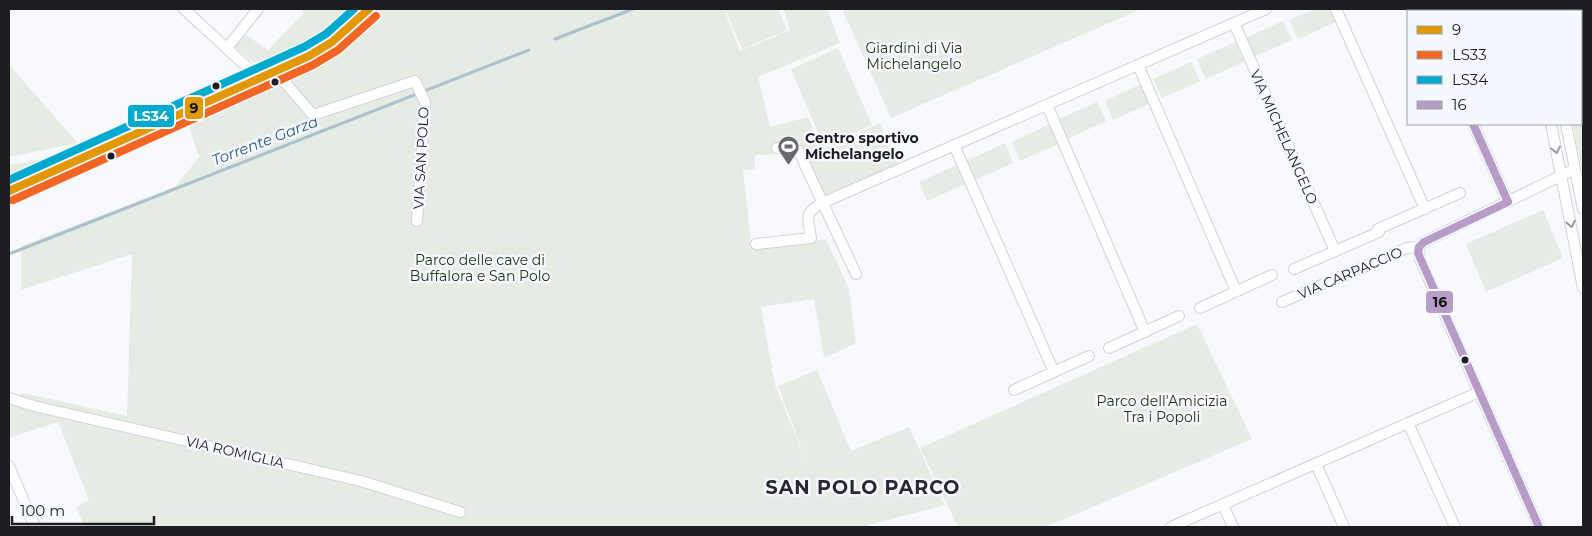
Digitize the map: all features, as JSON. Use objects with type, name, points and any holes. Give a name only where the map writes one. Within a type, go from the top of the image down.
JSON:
[{"type":"main road","points":[[9,191],[261,80],[310,56],[332,42],[369,9]]},
{"type":"street","points":[[184,9],[261,80]]},
{"type":"street","points":[[227,48],[258,9]]},
{"type":"street","points":[[756,244],[811,238],[807,215],[810,210],[822,203],[1266,9]]},
{"type":"street","points":[[1336,9],[1425,209]]},
{"type":"street","name":"VIA MICHELANGELO","points":[[1234,23],[1335,251]]},
{"type":"street","points":[[1138,65],[1236,291]]},
{"type":"street","name":"VIA SAN POLO","points":[[276,72],[313,115],[415,82],[425,102],[418,221]]},
{"type":"street","points":[[1046,105],[1145,332]]},
{"type":"street","points":[[1473,125],[1508,202]]},
{"type":"street","points":[[1551,125],[1583,288]]},
{"type":"street","points":[[1566,125],[1583,208]]},
{"type":"street","points":[[954,145],[1054,372]]},
{"type":"street","points":[[777,148],[798,150],[856,274]]},
{"type":"street","name":"VIA CARPACCIO","points":[[1282,302],[1407,248],[1419,247],[1424,242],[1575,169]]},
{"type":"street","points":[[1294,269],[1460,193]]},
{"type":"street","name":"VIA CARPACCIO","points":[[1419,247],[1420,259],[1539,527]]},
{"type":"street","points":[[1200,308],[1272,275]]},
{"type":"street","points":[[1109,348],[1179,316]]},
{"type":"street","points":[[1014,390],[1089,356]]},
{"type":"street","points":[[1171,527],[1480,392]]},
{"type":"street","name":"VIA ROMIGLIA","points":[[9,398],[44,408],[361,481],[460,512]]},
{"type":"street","points":[[1408,423],[1454,527]]},
{"type":"street","points":[[1316,464],[1344,527]]},
{"type":"street","points":[[9,466],[35,527]]},
{"type":"street","points":[[1223,505],[1233,527]]},
{"type":"green space","name":"Parco delle cave di Buffalora e San Polo","points":[[301,9],[724,9],[740,51],[790,30],[784,9],[827,9],[840,43],[758,77],[770,127],[808,117],[823,149],[880,123],[899,166],[823,196],[802,153],[755,155],[755,169],[743,170],[752,249],[826,239],[849,289],[856,343],[824,358],[814,299],[761,307],[775,385],[809,468],[778,386],[817,370],[851,451],[909,427],[945,505],[861,527],[85,527],[76,507],[89,500],[58,422],[9,438],[9,398],[12,399],[23,393],[127,416],[132,254],[21,290],[21,246],[175,187],[199,157],[187,121],[267,84],[261,69],[234,47],[246,35],[268,50],[304,13]]},
{"type":"green space","points":[[725,9],[778,9],[787,30],[742,49]]},
{"type":"green space","name":"Giardini di Via Michelangelo","points":[[842,9],[1141,9],[891,118]]},
{"type":"green space","points":[[1314,9],[1331,9],[1336,22],[1298,39],[1289,20]]},
{"type":"green space","points":[[1583,9],[1583,175],[1573,125],[1582,125],[1582,10],[1550,10]]},
{"type":"green space","points":[[1283,21],[1292,40],[1253,57],[1245,38]]},
{"type":"green space","points":[[1236,42],[1244,62],[1206,79],[1197,59]]},
{"type":"green space","points":[[838,48],[872,125],[824,146],[791,69]]},
{"type":"green space","points":[[1191,62],[1200,81],[1162,98],[1153,79]]},
{"type":"green space","points":[[9,64],[11,67],[78,143],[9,157]]},
{"type":"green space","points":[[1143,83],[1151,103],[1113,120],[1105,101]]},
{"type":"green space","points":[[1097,102],[1106,121],[1067,139],[1059,119]]},
{"type":"green space","points":[[1050,124],[1058,144],[1020,161],[1012,142]]},
{"type":"green space","points":[[1005,143],[1013,163],[975,180],[966,161]]},
{"type":"green space","points":[[60,156],[63,162],[9,184],[9,165]]},
{"type":"green space","points":[[957,165],[966,184],[927,201],[919,182]]},
{"type":"green space","points":[[1543,210],[1563,258],[1486,292],[1466,244]]},
{"type":"green space","name":"Parco dell'Amicizia Tra i Popoli","points":[[1197,324],[1252,439],[1046,527],[958,527],[920,448]]},
{"type":"waterway","name":"Torrente Garza","points":[[555,39],[633,9]]},
{"type":"waterway","name":"Torrente Garza","points":[[9,254],[529,50]]},
{"type":"transit line","name":"LS34","points":[[9,180],[304,47],[326,34],[354,9]]},
{"type":"transit line","name":"9","points":[[9,191],[309,56],[332,42],[369,9]]},
{"type":"transit line","name":"LS33","points":[[13,200],[313,65],[338,50],[376,16]]},
{"type":"transit line","name":"16","points":[[1473,125],[1508,202],[1424,242],[1419,247],[1418,253],[1539,527]]},
{"type":"place","name":"Centro sportivo Michelangelo","points":[[789,165]]},
{"type":"district","name":"SAN POLO PARCO","points":[[863,487]]}]
